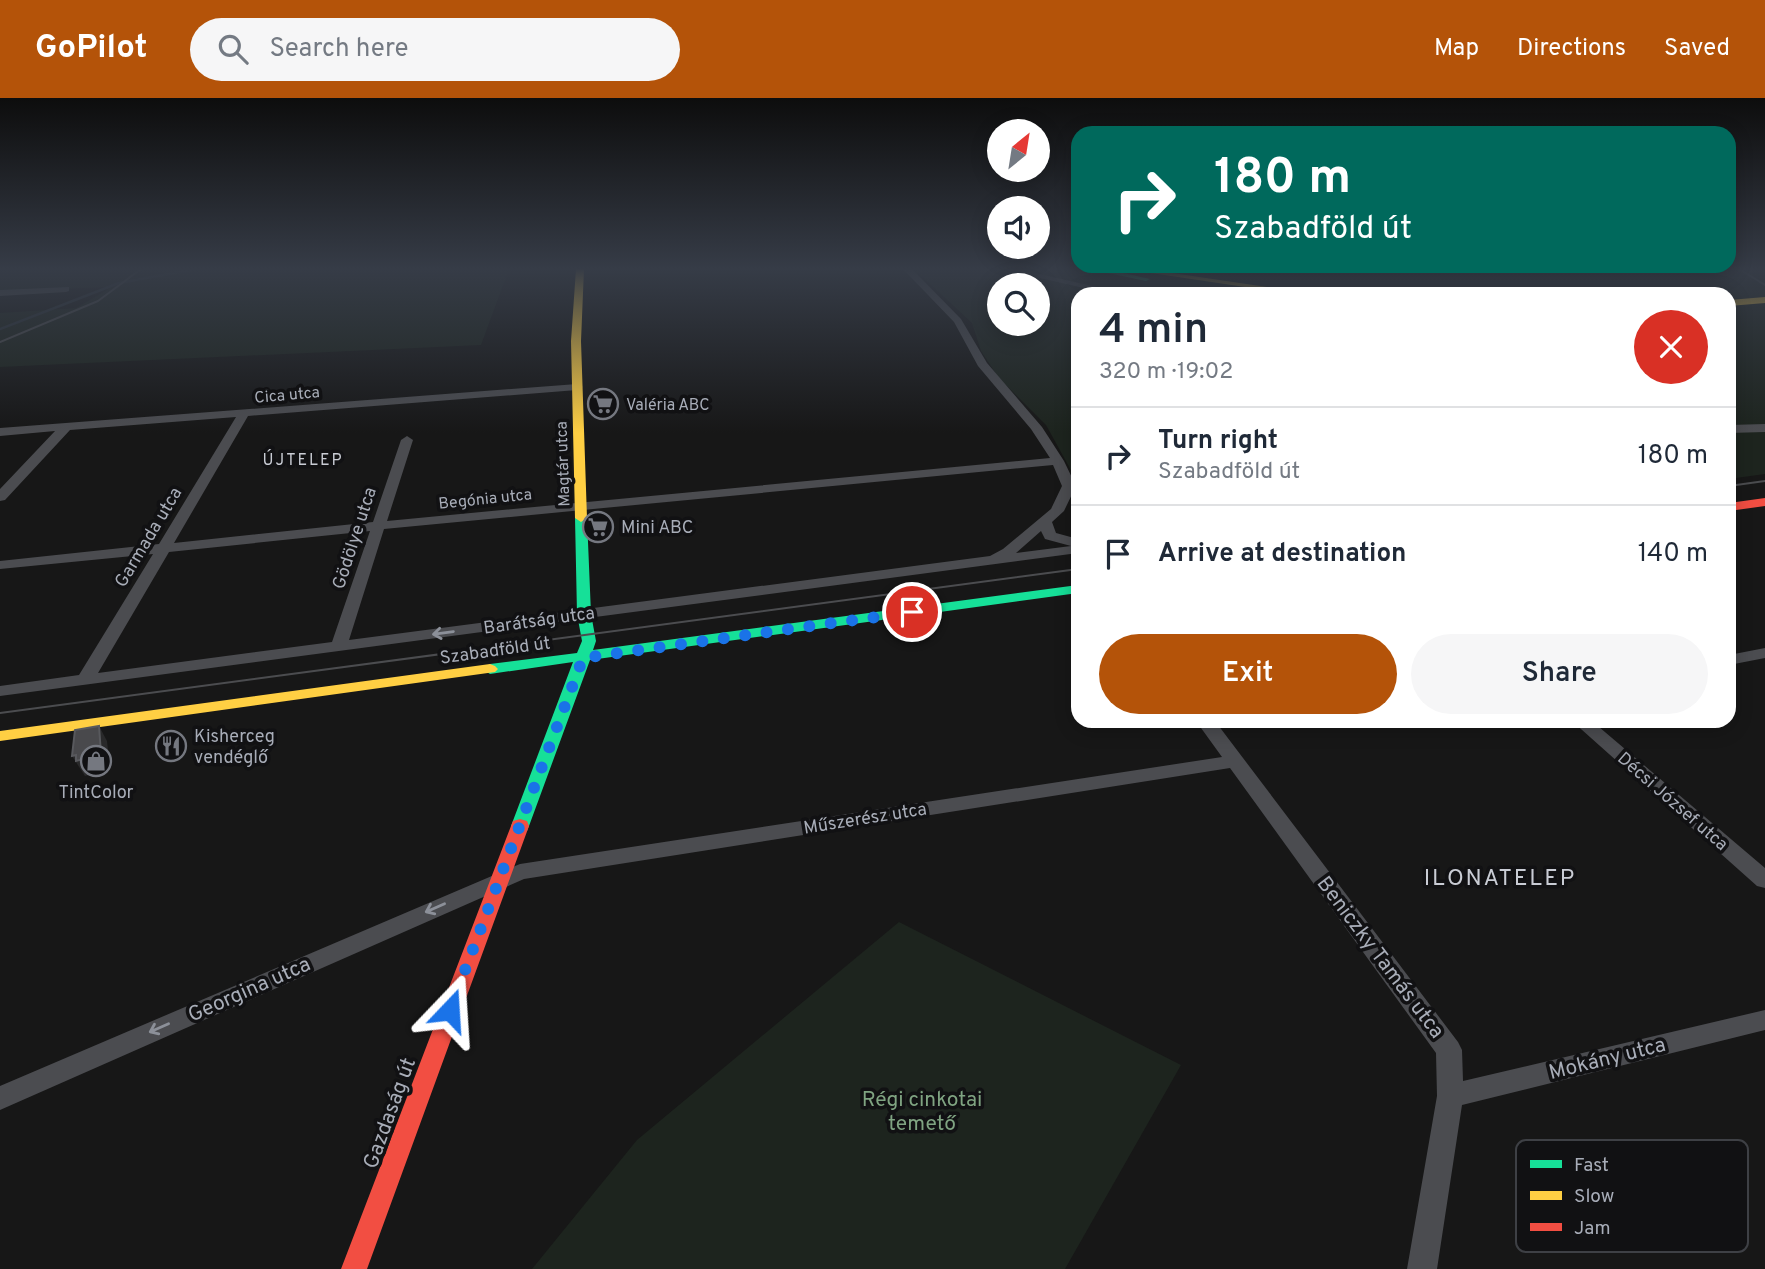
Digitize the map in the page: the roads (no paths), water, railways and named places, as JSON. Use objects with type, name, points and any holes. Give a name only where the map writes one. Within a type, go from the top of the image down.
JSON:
[{"type":"main road","name":"Magtár utca","points":[[576,324],[584,614],[589,641],[583,658]]},
{"type":"main road","points":[[1736,506],[1765,502]]},
{"type":"main road","name":"Szabadföld út","points":[[0,736],[1071,590]]},
{"type":"main road","name":"Gazdaság út","points":[[354,1269],[583,658]]},
{"type":"street","points":[[960,324],[982,364],[1037,427],[1058,461],[1069,486],[1057,511],[1008,552],[991,560]]},
{"type":"street","name":"Cica utca","points":[[0,432],[577,387]]},
{"type":"street","name":"Garmada utca","points":[[85,680],[244,413]]},
{"type":"street","points":[[0,497],[66,427]]},
{"type":"street","points":[[1736,429],[1765,428]]},
{"type":"street","name":"Gödölye utca","points":[[338,648],[407,440]]},
{"type":"street","name":"Begónia utca","points":[[0,565],[1058,461]]},
{"type":"street","points":[[1044,520],[1050,536],[1071,542]]},
{"type":"street","name":"Barátság utca","points":[[0,691],[1071,550]]},
{"type":"street","points":[[1736,659],[1765,653]]},
{"type":"street","name":"Beniczky Tamás utca","points":[[1210,728],[1449,1050],[1450,1096],[1422,1269]]},
{"type":"street","name":"Décsi József utca","points":[[1589,728],[1765,880]]},
{"type":"street","name":"Műszerész utca","points":[[498,881],[531,869],[1235,761]]},
{"type":"street","name":"Georgina utca","points":[[0,1098],[498,881]]},
{"type":"street","name":"Mokány utca","points":[[1450,1096],[1765,1020]]},
{"type":"waterway","points":[[0,329],[14,324]]},
{"type":"tram line","points":[[0,342],[44,324]]},
{"type":"tram line","points":[[1736,485],[1765,481]]},
{"type":"tram line","points":[[0,713],[1071,570]]},
{"type":"place","name":"Valéria ABC","points":[[603,404]]},
{"type":"place","name":"Mini ABC","points":[[598,527]]},
{"type":"place","name":"Kisherceg vendéglő","points":[[171,746]]},
{"type":"place","name":"TintColor","points":[[96,761]]},
{"type":"district","name":"ÚJTELEP","points":[[303,459]]},
{"type":"district","name":"ILONATELEP","points":[[1500,877]]},
{"type":"park label","name":"Régi cinkotai temető","points":[[922,1111]]}]
